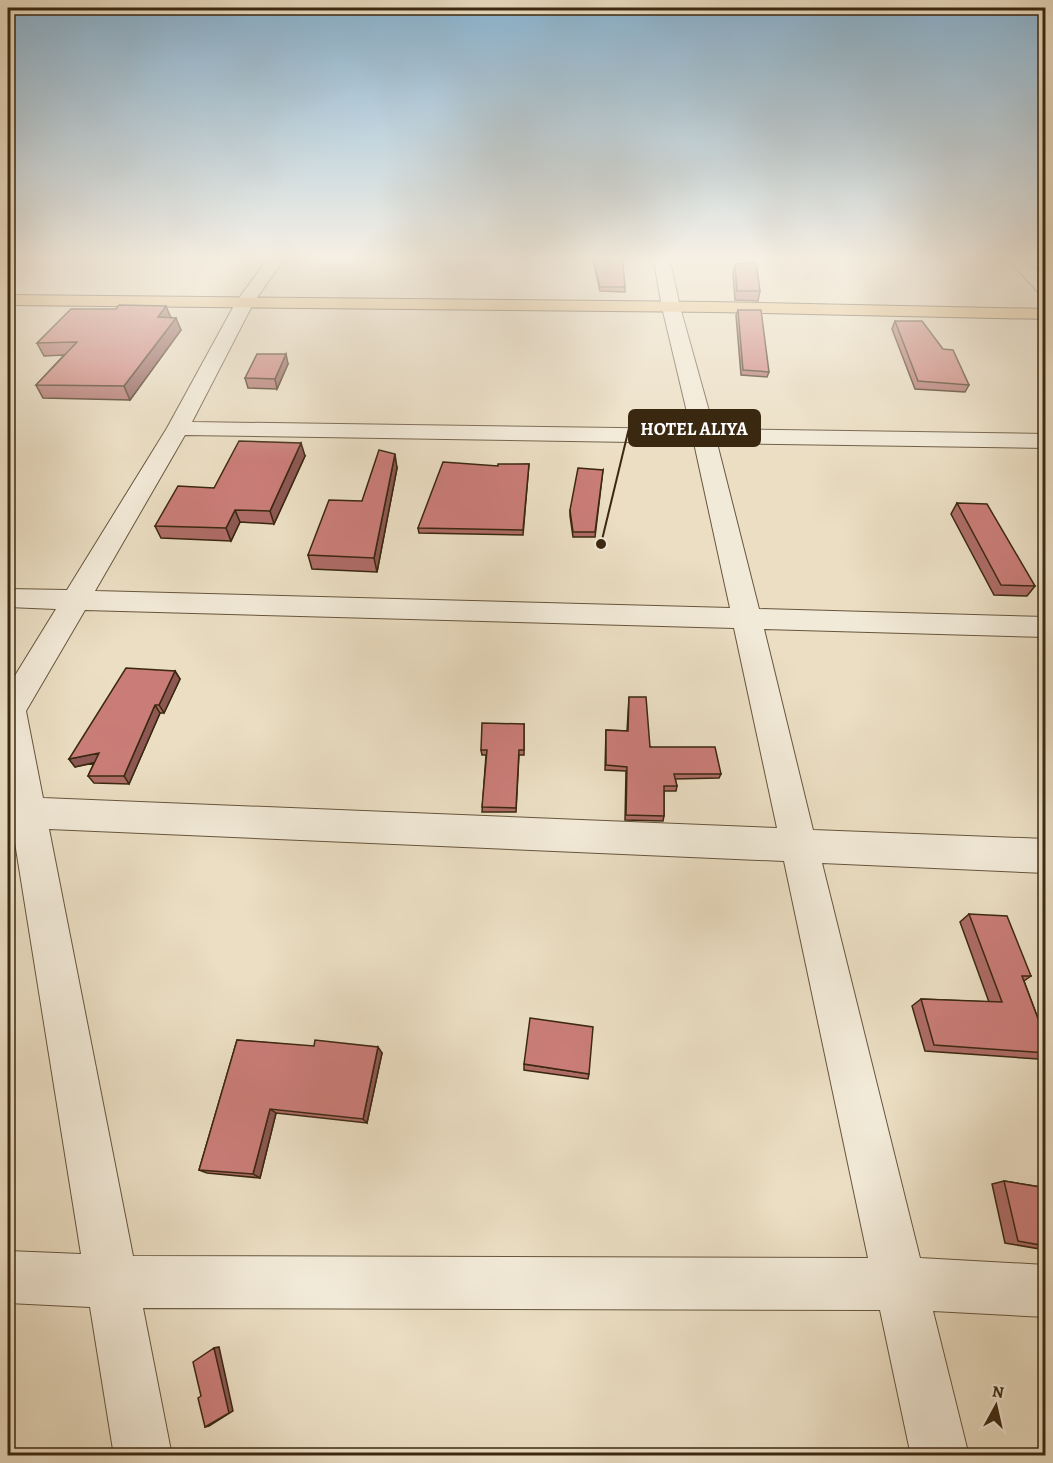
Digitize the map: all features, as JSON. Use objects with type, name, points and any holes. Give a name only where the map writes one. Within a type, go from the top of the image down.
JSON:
[{"type":"street","points":[[143,1455],[112,1282],[18,814],[8,709],[178,428],[233,324]]},
{"type":"street","points":[[675,324],[704,435],[940,1455]]},
{"type":"street","points":[[178,428],[1046,441]]},
{"type":"street","points":[[8,598],[1046,627]]},
{"type":"street","points":[[18,814],[1046,856]]},
{"type":"street","points":[[8,1277],[112,1282],[901,1286],[928,1284],[1046,1291]]},
{"type":"building","points":[[56,324],[171,324],[124,386],[36,385],[77,342],[37,343]]},
{"type":"building","points":[[739,324],[763,324],[769,372],[743,370]]},
{"type":"building","points":[[896,324],[924,324],[943,349],[953,350],[969,385],[918,381]]},
{"type":"building","points":[[257,354],[286,354],[275,379],[245,378]]},
{"type":"building","points":[[239,441],[301,443],[270,511],[235,510],[226,528],[155,526],[178,486],[214,488]]},
{"type":"building","points":[[379,450],[395,454],[374,558],[308,555],[329,500],[362,501]]},
{"type":"building","points":[[443,462],[498,466],[498,464],[529,464],[523,530],[418,528]]},
{"type":"building","points":[[578,468],[603,470],[595,532],[573,532],[570,510]]},
{"type":"building","points":[[957,503],[987,504],[1035,586],[1001,585]]},
{"type":"building","points":[[126,668],[175,671],[159,705],[155,705],[124,776],[88,776],[99,753],[69,759]]},
{"type":"building","points":[[629,697],[646,697],[650,747],[715,747],[721,774],[674,774],[677,786],[664,786],[664,816],[626,815],[627,767],[606,765],[606,730],[628,731]]},
{"type":"building","points":[[482,723],[524,724],[524,750],[519,750],[516,808],[482,807],[487,750],[481,750]]},
{"type":"building","points":[[969,914],[1007,916],[1031,976],[1022,976],[1046,1040],[1046,1053],[934,1045],[921,999],[1002,1002]]},
{"type":"building","points":[[530,1018],[593,1027],[589,1074],[524,1064]]},
{"type":"building","points":[[237,1040],[314,1046],[315,1040],[378,1047],[363,1119],[270,1109],[253,1174],[199,1170]]},
{"type":"building","points":[[1004,1181],[1046,1188],[1046,1246],[1018,1241]]},
{"type":"building","points":[[214,1348],[229,1413],[205,1427],[193,1362]]},
{"type":"place","name":"HOTEL ALIYA","points":[[601,544]]}]
